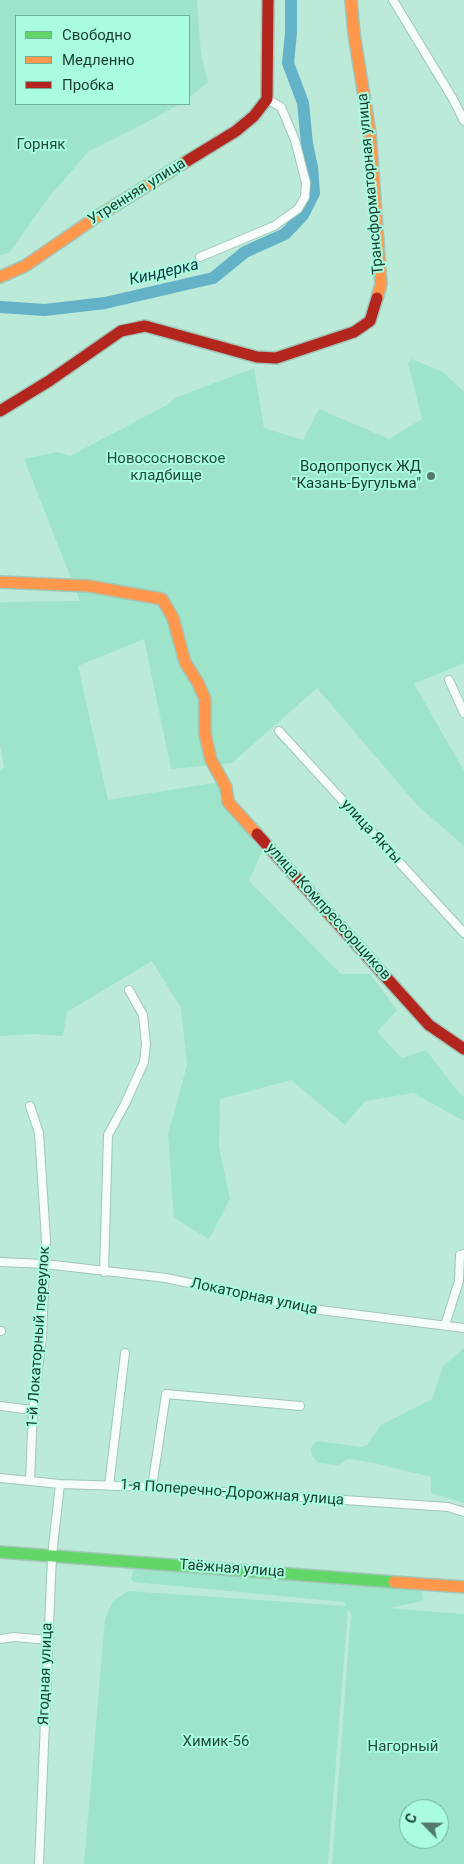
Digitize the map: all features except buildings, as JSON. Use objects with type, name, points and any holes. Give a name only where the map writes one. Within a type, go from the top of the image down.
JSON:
[{"type":"street","points":[[200,257],[274,226],[298,209],[305,197],[306,183],[295,140],[282,107],[267,99],[268,0]]},
{"type":"street","name":"Трансформаторная улица","points":[[0,411],[49,381],[121,331],[145,326],[257,357],[276,358],[354,332],[370,321],[381,284],[370,133],[354,34],[351,0]]},
{"type":"street","points":[[393,0],[453,99],[464,121]]},
{"type":"street","name":"Утренняя улица","points":[[0,278],[25,266],[98,216],[236,131],[254,116],[267,99]]},
{"type":"street","name":"улица Компрессорщиков","points":[[0,582],[89,586],[162,599],[173,618],[185,662],[205,699],[204,734],[211,760],[226,787],[228,802],[429,1025],[464,1049]]},
{"type":"street","points":[[449,680],[464,713]]},
{"type":"street","name":"улица Якты","points":[[279,731],[464,933]]},
{"type":"street","points":[[104,1272],[108,1135],[125,1104],[144,1062],[146,1044],[143,1016],[129,990]]},
{"type":"street","name":"1-й Локаторный переулок","points":[[30,1106],[39,1133],[46,1240],[42,1337],[33,1410],[30,1481]]},
{"type":"street","points":[[445,1326],[462,1281],[462,1254]]},
{"type":"street","name":"Локаторная улица","points":[[0,1262],[45,1264],[166,1278],[312,1310],[464,1328]]},
{"type":"street","points":[[109,1486],[125,1353]]},
{"type":"street","points":[[152,1487],[166,1394],[300,1406]]},
{"type":"street","points":[[0,1406],[33,1410]]},
{"type":"street","name":"1-я Поперечно-Дорожная улица","points":[[0,1478],[60,1484],[152,1487],[448,1508],[464,1512]]},
{"type":"street","name":"Ягодная улица","points":[[39,1864],[52,1556],[60,1484]]},
{"type":"street","name":"Таёжная улица","points":[[0,1552],[464,1587]]},
{"type":"street","points":[[0,1638],[14,1637],[48,1640]]},
{"type":"green space","name":"Горняк","points":[[0,0],[197,0],[201,54],[208,82],[190,97],[190,15],[15,15],[15,105],[178,105],[88,152],[49,197],[9,253],[0,255]]},
{"type":"green space","name":"Новососновское кладбище","points":[[412,359],[443,372],[464,392],[464,663],[414,684],[464,771],[464,846],[417,805],[317,688],[232,763],[171,769],[144,639],[78,666],[108,800],[225,781],[219,797],[262,851],[249,881],[341,974],[370,974],[397,1010],[377,1032],[402,1058],[426,1050],[464,1097],[464,1121],[413,1093],[365,1101],[345,1125],[291,1080],[220,1099],[219,1147],[230,1199],[209,1239],[174,1218],[168,1135],[187,1065],[181,1008],[152,961],[67,1012],[63,1036],[35,1034],[0,1036],[0,770],[4,767],[0,745],[0,602],[80,601],[24,459],[58,452],[70,456],[167,405],[175,398],[254,368],[264,428],[303,440],[319,409],[389,439],[422,419],[408,363]]},
{"type":"green space","points":[[464,1348],[464,1503],[431,1493],[431,1477],[374,1463],[348,1459],[338,1465],[318,1463],[312,1456],[311,1449],[314,1443],[318,1441],[361,1447],[367,1445],[381,1425],[432,1399],[443,1366]]},
{"type":"green space","name":"Химик-56","points":[[134,1568],[422,1591],[423,1601],[389,1608],[464,1614],[464,1864],[332,1864],[351,1614],[348,1609],[328,1864],[84,1864],[105,1619],[113,1601],[128,1591],[346,1606],[344,1602],[134,1582],[131,1579]]},
{"type":"waterway","name":"Киндерка","points":[[0,307],[45,310],[105,303],[213,278],[245,252],[285,234],[303,215],[314,193],[303,103],[288,63],[291,33],[291,0]]},
{"type":"traffic: fast","points":[[0,1552],[394,1582]]},
{"type":"traffic: slow","points":[[351,0],[354,34],[370,133],[381,284],[377,298]]},
{"type":"traffic: slow","points":[[0,277],[25,266],[98,216],[187,161]]},
{"type":"traffic: slow","points":[[0,582],[89,586],[162,599],[173,618],[185,662],[205,699],[205,734],[211,760],[226,787],[228,802],[257,834]]},
{"type":"traffic: slow","points":[[394,1582],[464,1587]]},
{"type":"traffic: jam","points":[[187,161],[236,131],[254,116],[267,99],[268,0]]},
{"type":"traffic: jam","points":[[0,411],[49,381],[121,331],[145,326],[257,357],[276,358],[354,332],[370,321],[377,298]]},
{"type":"traffic: jam","points":[[257,834],[429,1025],[464,1049]]},
{"type":"place","name":"Водопропуск ЖД \"Казань-Бугульма\"","points":[[431,476]]},
{"type":"park label","name":"Нагорный","points":[[403,1747]]}]
